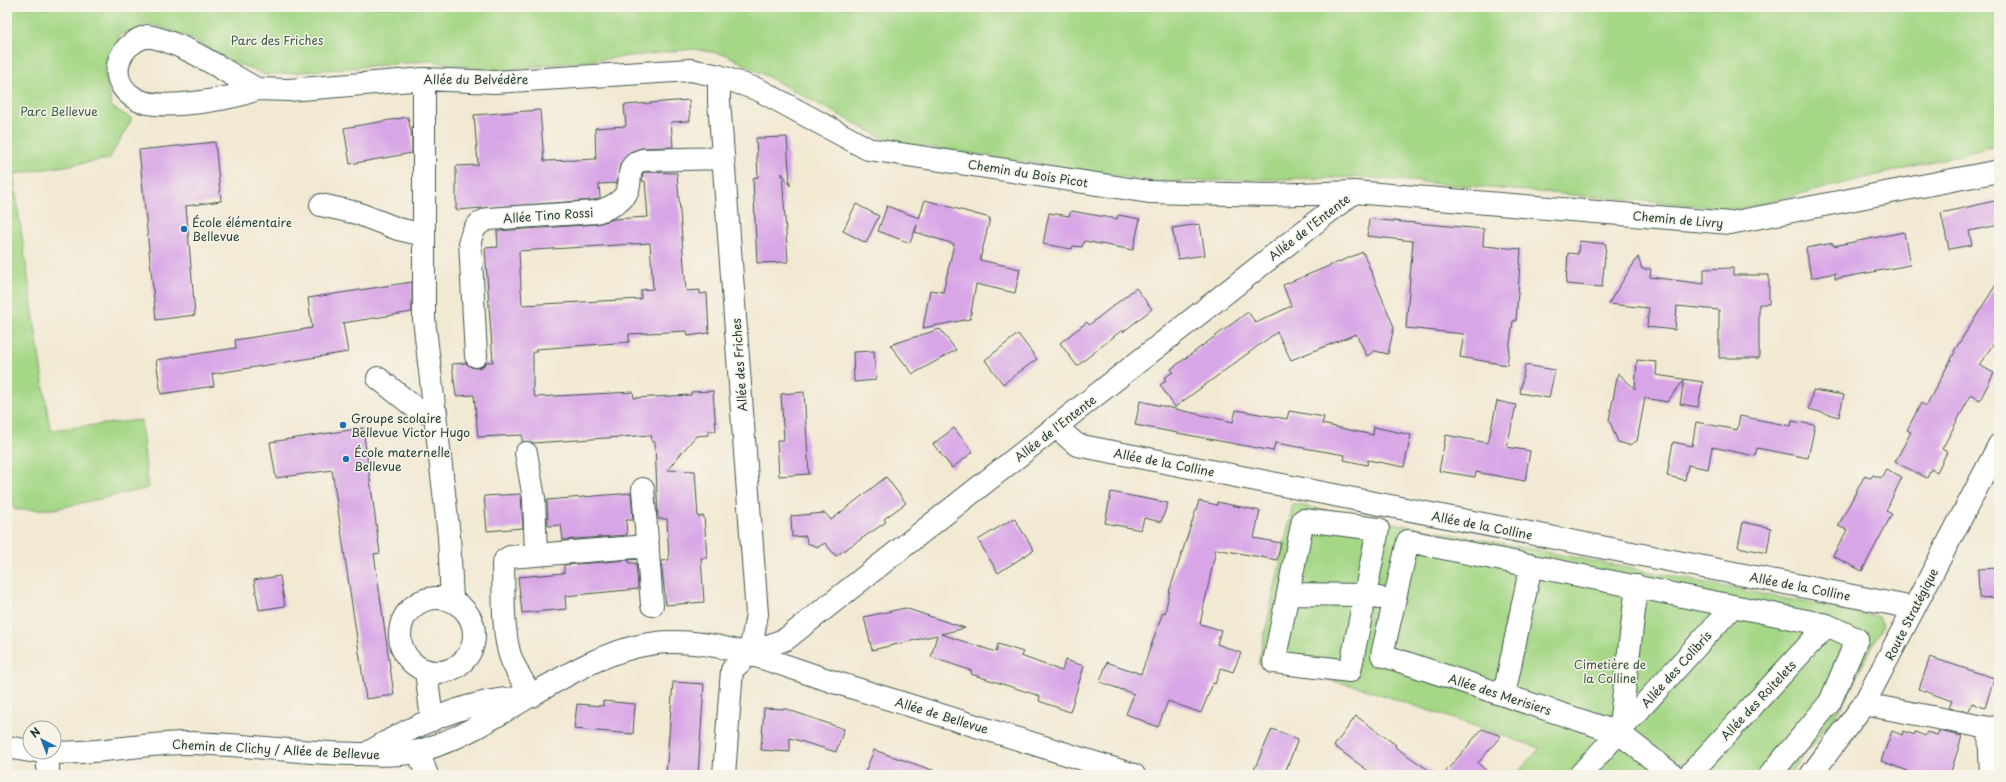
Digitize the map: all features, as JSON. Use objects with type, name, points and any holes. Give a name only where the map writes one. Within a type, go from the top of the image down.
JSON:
[{"type":"street","name":"Allée du Belvédère","points":[[257,89],[180,47],[159,38],[148,36],[139,38],[129,45],[121,57],[117,69],[118,78],[130,94],[138,100],[149,102],[197,102],[226,99],[257,89],[289,90],[424,79],[495,82],[691,70],[719,76]]},
{"type":"street","name":"Allée des Friches","points":[[719,76],[719,101],[723,158],[757,614],[750,653]]},
{"type":"street","name":"Chemin du Bois Picot","points":[[719,76],[759,90],[868,149],[1149,192],[1270,195],[1354,192]]},
{"type":"street","points":[[424,79],[424,319],[436,412],[449,536],[452,601]]},
{"type":"street","name":"Allée Tino Rossi","points":[[476,356],[470,241],[475,226],[481,221],[488,219],[596,212],[609,209],[624,196],[629,186],[631,167],[635,162],[642,160],[723,158]]},
{"type":"street","name":"Chemin de Livry","points":[[1354,192],[1730,223],[1999,171]]},
{"type":"street","name":"Allée de l'Entente","points":[[750,653],[786,639],[1354,192]]},
{"type":"street","points":[[321,205],[357,213],[398,229],[424,235]]},
{"type":"street","points":[[378,378],[402,399],[418,410],[436,412]]},
{"type":"street","name":"Allée de la Colline","points":[[1056,427],[1077,445],[1618,552],[1914,608]]},
{"type":"street","name":"Route Stratégique","points":[[1811,775],[1864,704],[1999,445]]},
{"type":"street","points":[[526,453],[534,498],[536,554]]},
{"type":"street","points":[[643,489],[652,605]]},
{"type":"street","points":[[1303,520],[1378,529],[1366,595],[1350,672],[1274,662],[1303,520]]},
{"type":"street","points":[[1288,594],[1366,595],[1394,602],[1408,541],[1827,625],[1857,639],[1830,702],[1770,775]]},
{"type":"street","points":[[366,754],[401,733],[432,720],[483,703],[532,696],[509,653],[506,634],[503,565],[510,557],[648,546]]},
{"type":"street","points":[[1612,581],[1618,552]]},
{"type":"street","points":[[1504,695],[1531,565]]},
{"type":"street","points":[[1619,733],[1637,586]]},
{"type":"street","points":[[436,598],[452,601],[463,608],[471,619],[474,634],[471,650],[463,662],[451,670],[439,673],[426,671],[416,667],[404,653],[399,636],[403,619],[417,603],[436,598]]},
{"type":"street","name":"Allée des Merisiers","points":[[1394,602],[1382,655],[1619,733],[1673,775]]},
{"type":"street","name":"Allée des Colibris","points":[[1580,775],[1733,606]]},
{"type":"street","name":"Allée des Roitelets","points":[[1689,775],[1827,625]]},
{"type":"street","name":"Chemin de Clichy / Allée de Bellevue","points":[[62,751],[186,743],[366,754],[390,754],[418,751],[469,732],[590,663],[649,644],[672,642],[711,645],[750,653]]},
{"type":"street","points":[[724,775],[732,670],[750,653]]},
{"type":"street","name":"Allée de Bellevue","points":[[750,653],[811,675],[1134,775]]},
{"type":"street","points":[[426,671],[432,720]]},
{"type":"street","points":[[1864,704],[1994,728],[1991,775]]},
{"type":"street","name":"Chemin de Clichy / Allée de Bellevue","points":[[7,747],[22,749]]},
{"type":"street","points":[[418,751],[427,775]]},
{"type":"street","points":[[42,760],[48,775]]},
{"type":"green space","points":[[7,7],[1999,7],[1999,145],[1739,209],[1362,177],[1158,182],[888,141],[727,55],[694,49],[496,71],[429,61],[266,75],[227,59],[184,35],[149,24],[120,35],[104,69],[112,107],[132,119],[109,159],[13,174],[50,430],[141,420],[148,488],[55,509],[15,510],[7,495]]},
{"type":"green space","name":"Cimetière de la Colline","points":[[1293,504],[1879,617],[1883,625],[1840,709],[1789,775],[1516,775],[1540,748],[1359,687],[1258,664]]},
{"type":"building","points":[[689,100],[690,121],[671,122],[673,147],[642,148],[630,152],[620,164],[617,183],[599,184],[600,198],[594,200],[456,210],[456,166],[478,165],[474,115],[540,110],[544,161],[596,159],[595,128],[626,126],[624,105]]},
{"type":"building","points":[[408,117],[412,137],[412,153],[350,164],[344,128]]},
{"type":"building","points":[[787,137],[790,186],[782,173],[788,262],[757,263],[753,178],[758,177],[756,138]]},
{"type":"building","points":[[215,142],[221,201],[186,206],[195,315],[156,320],[139,150]]},
{"type":"building","points":[[643,173],[677,173],[686,291],[700,290],[700,294],[707,293],[709,333],[688,336],[687,331],[629,334],[629,342],[536,349],[536,352],[533,352],[533,391],[535,397],[633,392],[634,398],[691,395],[691,392],[713,391],[716,431],[708,431],[708,435],[696,436],[667,470],[695,471],[698,517],[704,516],[707,558],[701,558],[704,602],[666,605],[661,561],[669,560],[667,519],[658,519],[655,442],[652,442],[651,435],[533,443],[522,441],[522,435],[478,437],[474,395],[456,396],[452,364],[466,363],[471,367],[476,368],[482,367],[487,362],[493,362],[485,248],[498,247],[497,231],[597,224],[614,219],[648,217],[645,181],[642,181]],"holes":[[[650,243],[653,289],[641,290],[641,299],[522,305],[519,251]]]},
{"type":"building","points":[[925,200],[990,218],[980,260],[1020,269],[1015,293],[976,284],[970,319],[923,328],[930,290],[943,292],[954,244],[915,232],[917,225],[910,243],[878,231],[887,206],[919,218]]},
{"type":"building","points":[[1999,200],[1999,225],[1969,231],[1972,245],[1949,249],[1941,213]]},
{"type":"building","points":[[856,204],[879,216],[866,243],[843,231]]},
{"type":"building","points":[[1071,211],[1117,219],[1118,215],[1140,219],[1133,250],[1084,241],[1082,247],[1073,246],[1072,249],[1043,244],[1049,213],[1069,216]]},
{"type":"building","points":[[1369,219],[1484,229],[1483,246],[1521,249],[1516,321],[1513,321],[1507,365],[1460,357],[1464,334],[1406,328],[1413,241],[1367,236]]},
{"type":"building","points":[[1200,224],[1205,255],[1178,259],[1172,228]]},
{"type":"building","points":[[1904,232],[1910,265],[1835,279],[1835,273],[1811,278],[1806,248],[1833,243],[1833,246]]},
{"type":"building","points":[[1579,241],[1606,244],[1602,287],[1566,284],[1568,253],[1578,254]]},
{"type":"building","points":[[1363,252],[1394,327],[1388,354],[1375,351],[1367,356],[1356,334],[1291,360],[1277,332],[1175,407],[1160,385],[1166,381],[1164,378],[1173,372],[1171,369],[1248,312],[1256,323],[1291,306],[1283,285]]},
{"type":"building","points":[[1638,257],[1642,269],[1651,269],[1650,277],[1704,284],[1704,269],[1733,268],[1733,275],[1769,275],[1769,304],[1759,304],[1759,358],[1719,358],[1719,310],[1677,306],[1675,330],[1647,327],[1649,308],[1608,304]]},
{"type":"building","points":[[1999,280],[1999,327],[1995,333],[1999,336],[1979,365],[1994,373],[1980,400],[1971,395],[1942,449],[1947,452],[1937,472],[1931,469],[1927,478],[1895,462],[1911,432],[1907,430],[1921,403],[1926,406],[1955,352],[1954,351]]},
{"type":"building","points":[[412,282],[412,312],[343,323],[348,352],[212,374],[214,386],[161,394],[156,360],[236,348],[235,340],[312,328],[308,298]]},
{"type":"building","points":[[1136,288],[1152,309],[1123,332],[1122,330],[1077,366],[1060,343],[1087,322],[1089,325]]},
{"type":"building","points":[[940,329],[956,350],[913,374],[890,345]]},
{"type":"building","points":[[1018,334],[1037,359],[1003,384],[985,360]]},
{"type":"building","points":[[874,351],[876,380],[854,382],[853,352]]},
{"type":"building","points":[[1637,360],[1657,362],[1656,375],[1703,382],[1698,407],[1680,404],[1684,380],[1667,402],[1645,398],[1637,441],[1629,445],[1618,442],[1609,420],[1618,373],[1635,389]]},
{"type":"building","points":[[1525,365],[1555,370],[1549,398],[1520,393]]},
{"type":"building","points":[[1813,390],[1844,395],[1839,417],[1809,409]]},
{"type":"building","points":[[804,392],[809,474],[779,476],[777,440],[784,440],[781,394]]},
{"type":"building","points":[[1140,401],[1233,422],[1236,410],[1287,419],[1289,411],[1324,417],[1322,424],[1373,435],[1374,427],[1411,435],[1404,467],[1368,460],[1367,465],[1344,460],[1345,455],[1275,443],[1273,451],[1135,425]]},
{"type":"building","points":[[1497,401],[1516,405],[1507,447],[1530,451],[1525,481],[1476,472],[1475,477],[1439,471],[1446,435],[1488,443]]},
{"type":"building","points":[[1740,416],[1791,426],[1792,421],[1815,425],[1808,458],[1757,448],[1755,456],[1712,447],[1708,469],[1688,465],[1685,480],[1667,476],[1673,442],[1692,446],[1696,422],[1737,430]]},
{"type":"building","points":[[363,428],[380,553],[374,554],[394,695],[366,699],[332,470],[276,478],[270,442]]},
{"type":"building","points":[[954,428],[973,452],[952,468],[933,444]]},
{"type":"building","points":[[1886,469],[1902,477],[1886,511],[1892,514],[1862,571],[1833,556],[1847,530],[1838,526],[1865,475],[1871,478],[1873,475],[1881,478]]},
{"type":"building","points":[[886,477],[906,503],[884,519],[886,522],[836,556],[825,543],[818,547],[807,543],[806,536],[792,537],[791,516],[825,513],[831,520]]},
{"type":"building","points":[[1111,492],[1168,503],[1161,522],[1144,518],[1141,530],[1105,523]]},
{"type":"building","points":[[631,493],[633,520],[626,520],[627,535],[563,540],[561,525],[548,526],[547,500]]},
{"type":"building","points":[[521,494],[523,528],[487,531],[484,496]]},
{"type":"building","points":[[1199,501],[1217,505],[1217,502],[1260,511],[1254,538],[1281,543],[1277,560],[1216,549],[1200,624],[1221,630],[1217,644],[1241,653],[1233,672],[1221,668],[1215,684],[1213,683],[1201,713],[1168,701],[1158,727],[1126,714],[1134,694],[1100,682],[1107,662],[1141,674],[1163,612],[1165,613],[1170,589]]},
{"type":"building","points":[[1014,518],[1034,550],[998,573],[978,540]]},
{"type":"building","points":[[1743,522],[1771,528],[1767,553],[1738,547]]},
{"type":"building","points":[[629,560],[629,563],[636,563],[638,589],[565,596],[566,609],[522,613],[518,577],[564,573],[564,565]]},
{"type":"building","points":[[1999,568],[1999,597],[1979,598],[1978,569]]},
{"type":"building","points":[[280,576],[285,606],[259,610],[254,580]]},
{"type":"building","points":[[905,608],[965,628],[941,634],[996,652],[998,644],[1023,652],[1021,656],[1062,671],[1065,660],[1084,666],[1070,712],[1039,701],[1040,696],[971,674],[972,671],[931,657],[937,635],[872,650],[864,617]]},
{"type":"building","points":[[1930,657],[1994,678],[1985,708],[1972,703],[1969,711],[1949,708],[1952,701],[1919,689]]},
{"type":"building","points":[[673,682],[704,684],[698,775],[666,775]]},
{"type":"building","points":[[603,701],[635,704],[633,734],[574,729],[577,704],[603,706]]},
{"type":"building","points":[[764,708],[786,709],[844,729],[836,752],[790,738],[790,752],[761,750]]},
{"type":"building","points":[[1356,716],[1396,745],[1395,747],[1436,775],[1374,775],[1334,746]]},
{"type":"building","points":[[1272,729],[1298,739],[1284,775],[1266,775],[1254,770]]},
{"type":"building","points":[[1482,729],[1501,736],[1478,763],[1491,775],[1443,775]]},
{"type":"building","points":[[1892,731],[1902,735],[1904,731],[1914,735],[1915,732],[1925,736],[1927,732],[1937,735],[1939,731],[1962,736],[1950,775],[1908,775],[1908,771],[1881,761]]},
{"type":"building","points":[[874,750],[938,772],[938,775],[864,775]]},
{"type":"place","name":"École élémentaire Bellevue","points":[[184,229]]},
{"type":"place","name":"Groupe scolaire Bellevue Victor Hugo","points":[[343,425]]},
{"type":"place","name":"École maternelle Bellevue","points":[[346,459]]},
{"type":"park label","name":"Parc des Friches","points":[[277,40]]},
{"type":"park label","name":"Parc Bellevue","points":[[59,111]]}]
